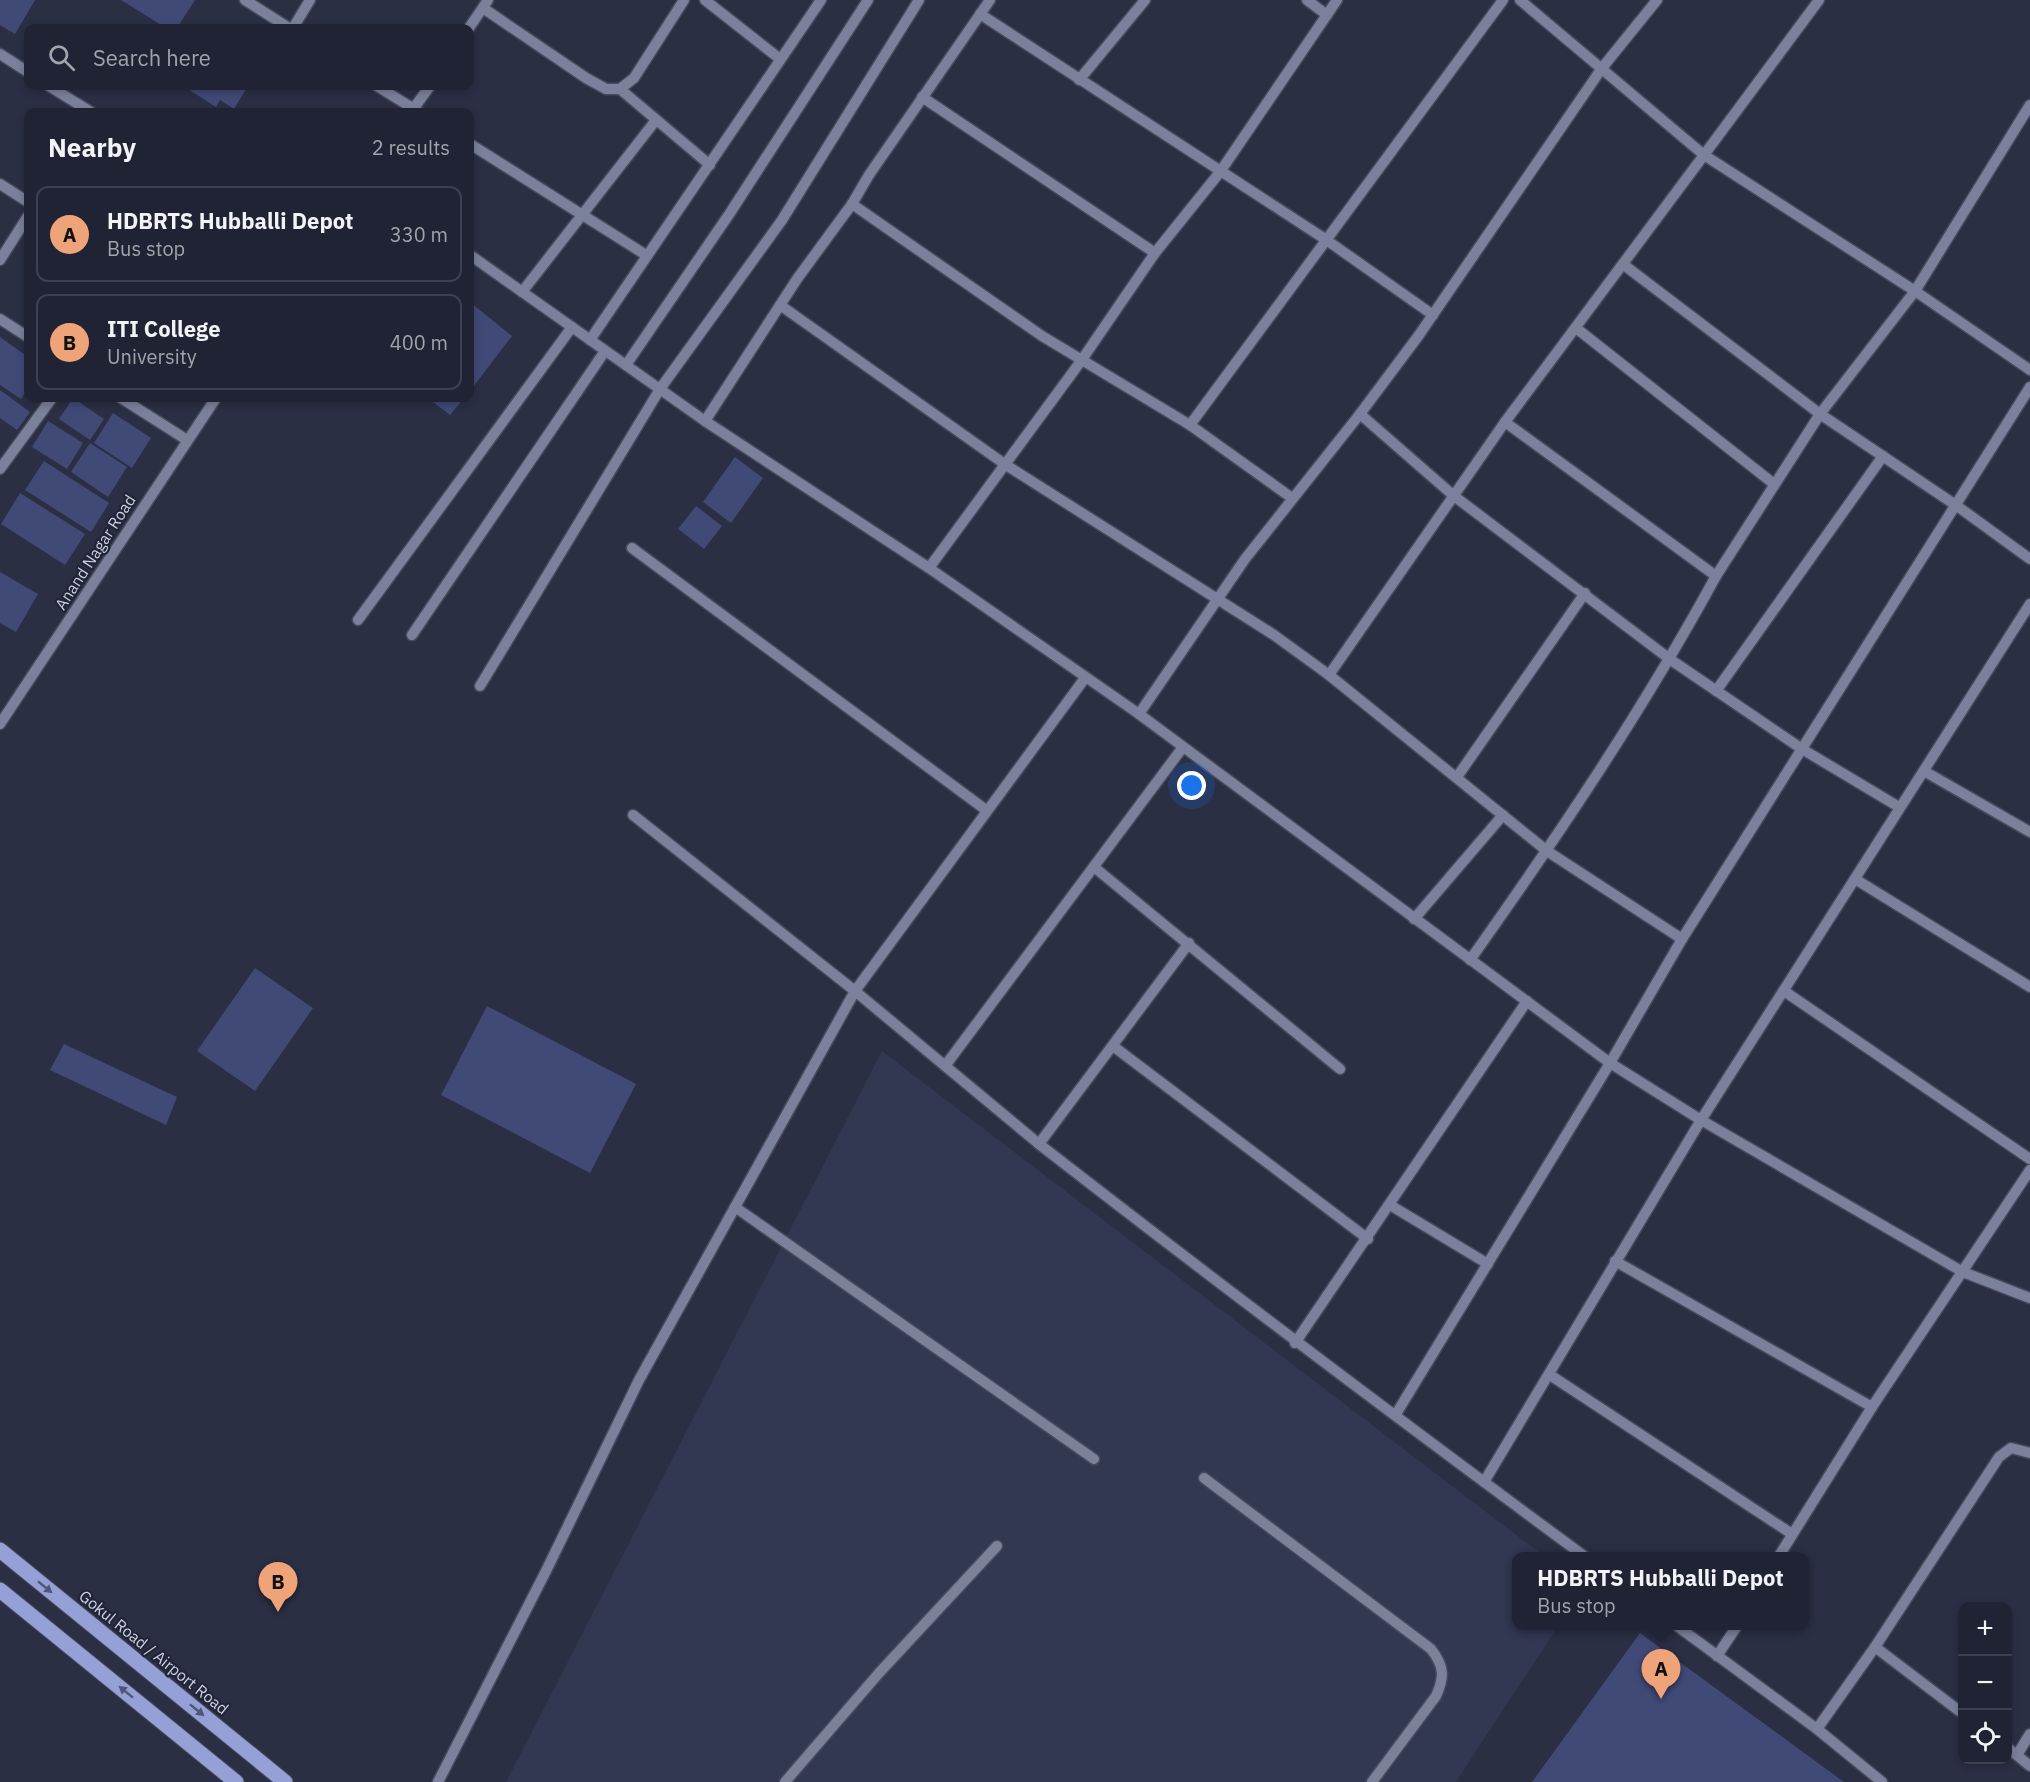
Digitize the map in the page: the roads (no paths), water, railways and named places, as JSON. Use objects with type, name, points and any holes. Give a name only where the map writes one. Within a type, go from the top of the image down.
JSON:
[{"type":"main road","name":"Gokul Road / Airport Road","points":[[0,1550],[285,1782]]},
{"type":"main road","points":[[0,1590],[236,1782]]},
{"type":"street","points":[[245,0],[284,24]]},
{"type":"street","points":[[294,24],[310,0]]},
{"type":"street","points":[[472,24],[485,4],[586,78],[606,89],[620,89],[634,78],[684,0]]},
{"type":"street","points":[[705,0],[780,59]]},
{"type":"street","points":[[590,340],[821,0]]},
{"type":"street","points":[[626,365],[730,213],[868,0]]},
{"type":"street","points":[[480,686],[660,389],[782,220],[919,0]]},
{"type":"street","points":[[705,421],[780,305],[852,204],[922,97],[990,0]]},
{"type":"street","points":[[1079,80],[1145,0]]},
{"type":"street","points":[[1307,0],[1327,15]]},
{"type":"street","points":[[929,568],[1081,361],[1155,253],[1220,172],[1337,0]]},
{"type":"street","points":[[1190,425],[1325,238],[1503,0]]},
{"type":"street","points":[[1520,0],[1704,155],[1915,291],[2030,370]]},
{"type":"street","points":[[1139,714],[1217,598],[1292,498],[1360,414],[1433,315],[1602,68],[1657,0]]},
{"type":"street","points":[[1329,675],[1505,422],[1624,266],[1819,0]]},
{"type":"street","points":[[980,14],[1220,172],[1325,238],[1433,315]]},
{"type":"street","points":[[0,54],[24,69]]},
{"type":"street","points":[[620,89],[710,165]]},
{"type":"street","points":[[55,90],[85,108]]},
{"type":"street","points":[[383,90],[410,108]]},
{"type":"street","points":[[417,108],[428,90]]},
{"type":"street","points":[[922,97],[1155,253]]},
{"type":"street","points":[[1470,960],[1547,851],[1671,660],[1716,576],[1774,484],[1820,414],[1915,291],[2030,105]]},
{"type":"street","points":[[522,292],[656,120]]},
{"type":"street","points":[[474,147],[646,255]]},
{"type":"street","points":[[0,184],[24,199]]},
{"type":"street","points":[[852,204],[1081,361],[1190,425],[1292,498]]},
{"type":"street","points":[[0,260],[24,222]]},
{"type":"street","points":[[474,258],[705,421],[929,568],[1139,714],[1610,1063],[1701,1120],[1964,1272],[2030,1298]]},
{"type":"street","points":[[1624,266],[1820,414],[1957,506],[2030,559]]},
{"type":"street","points":[[780,305],[1006,465],[1217,598],[1329,675],[1547,851],[1682,939]]},
{"type":"street","points":[[0,319],[24,334]]},
{"type":"street","points":[[358,620],[572,327]]},
{"type":"street","points":[[1576,328],[1774,484]]},
{"type":"street","points":[[412,635],[605,351]]},
{"type":"street","points":[[1396,1414],[1610,1063],[1682,939],[2030,387]]},
{"type":"street","points":[[0,469],[49,402]]},
{"type":"street","points":[[127,402],[187,440]]},
{"type":"street","name":"Anand Nagar Road","points":[[0,724],[213,402]]},
{"type":"street","points":[[1360,414],[1454,496],[1671,660],[1802,749],[1899,807]]},
{"type":"street","points":[[1505,422],[1716,576]]},
{"type":"street","points":[[1716,691],[1883,456]]},
{"type":"street","points":[[632,549],[986,810]]},
{"type":"street","points":[[1457,777],[1585,593]]},
{"type":"street","points":[[1484,1482],[1701,1120],[2030,604]]},
{"type":"street","points":[[438,1782],[546,1571],[639,1380],[855,991],[1085,678]]},
{"type":"street","points":[[945,1066],[1183,747]]},
{"type":"street","points":[[1924,771],[2030,832]]},
{"type":"street","points":[[633,815],[855,991],[1039,1144],[1295,1343],[1396,1414],[1577,1552]]},
{"type":"street","points":[[1414,919],[1503,815]]},
{"type":"street","points":[[1094,867],[1340,1069]]},
{"type":"street","points":[[1855,879],[2030,987]]},
{"type":"street","points":[[1039,1144],[1189,943]]},
{"type":"street","points":[[1784,991],[2030,1159]]},
{"type":"street","points":[[1295,1343],[1368,1239],[1527,1001]]},
{"type":"street","points":[[1113,1046],[1368,1239]]},
{"type":"street","points":[[1782,1552],[1872,1407],[2030,1170]]},
{"type":"street","points":[[1390,1205],[1488,1264]]},
{"type":"street","points":[[735,1207],[1094,1460]]},
{"type":"street","points":[[1615,1261],[1872,1407]]},
{"type":"street","points":[[1550,1375],[1792,1534]]},
{"type":"street","points":[[1817,1729],[1875,1647],[1999,1457],[2011,1448],[2030,1453]]},
{"type":"street","points":[[1204,1478],[1431,1649],[1441,1663],[1443,1680],[1436,1696],[1372,1782]]},
{"type":"street","points":[[785,1782],[879,1673],[997,1546]]},
{"type":"street","points":[[1682,1630],[1817,1729],[1882,1782]]},
{"type":"street","points":[[1718,1656],[1734,1630]]},
{"type":"street","points":[[1875,1647],[1958,1710]]},
{"type":"street","points":[[2030,1734],[2012,1751],[2030,1766]]},
{"type":"place","name":"ITI College","points":[[278,1612]]},
{"type":"place","name":"HDBRTS Hubballi Depot","points":[[1661,1699]]}]
